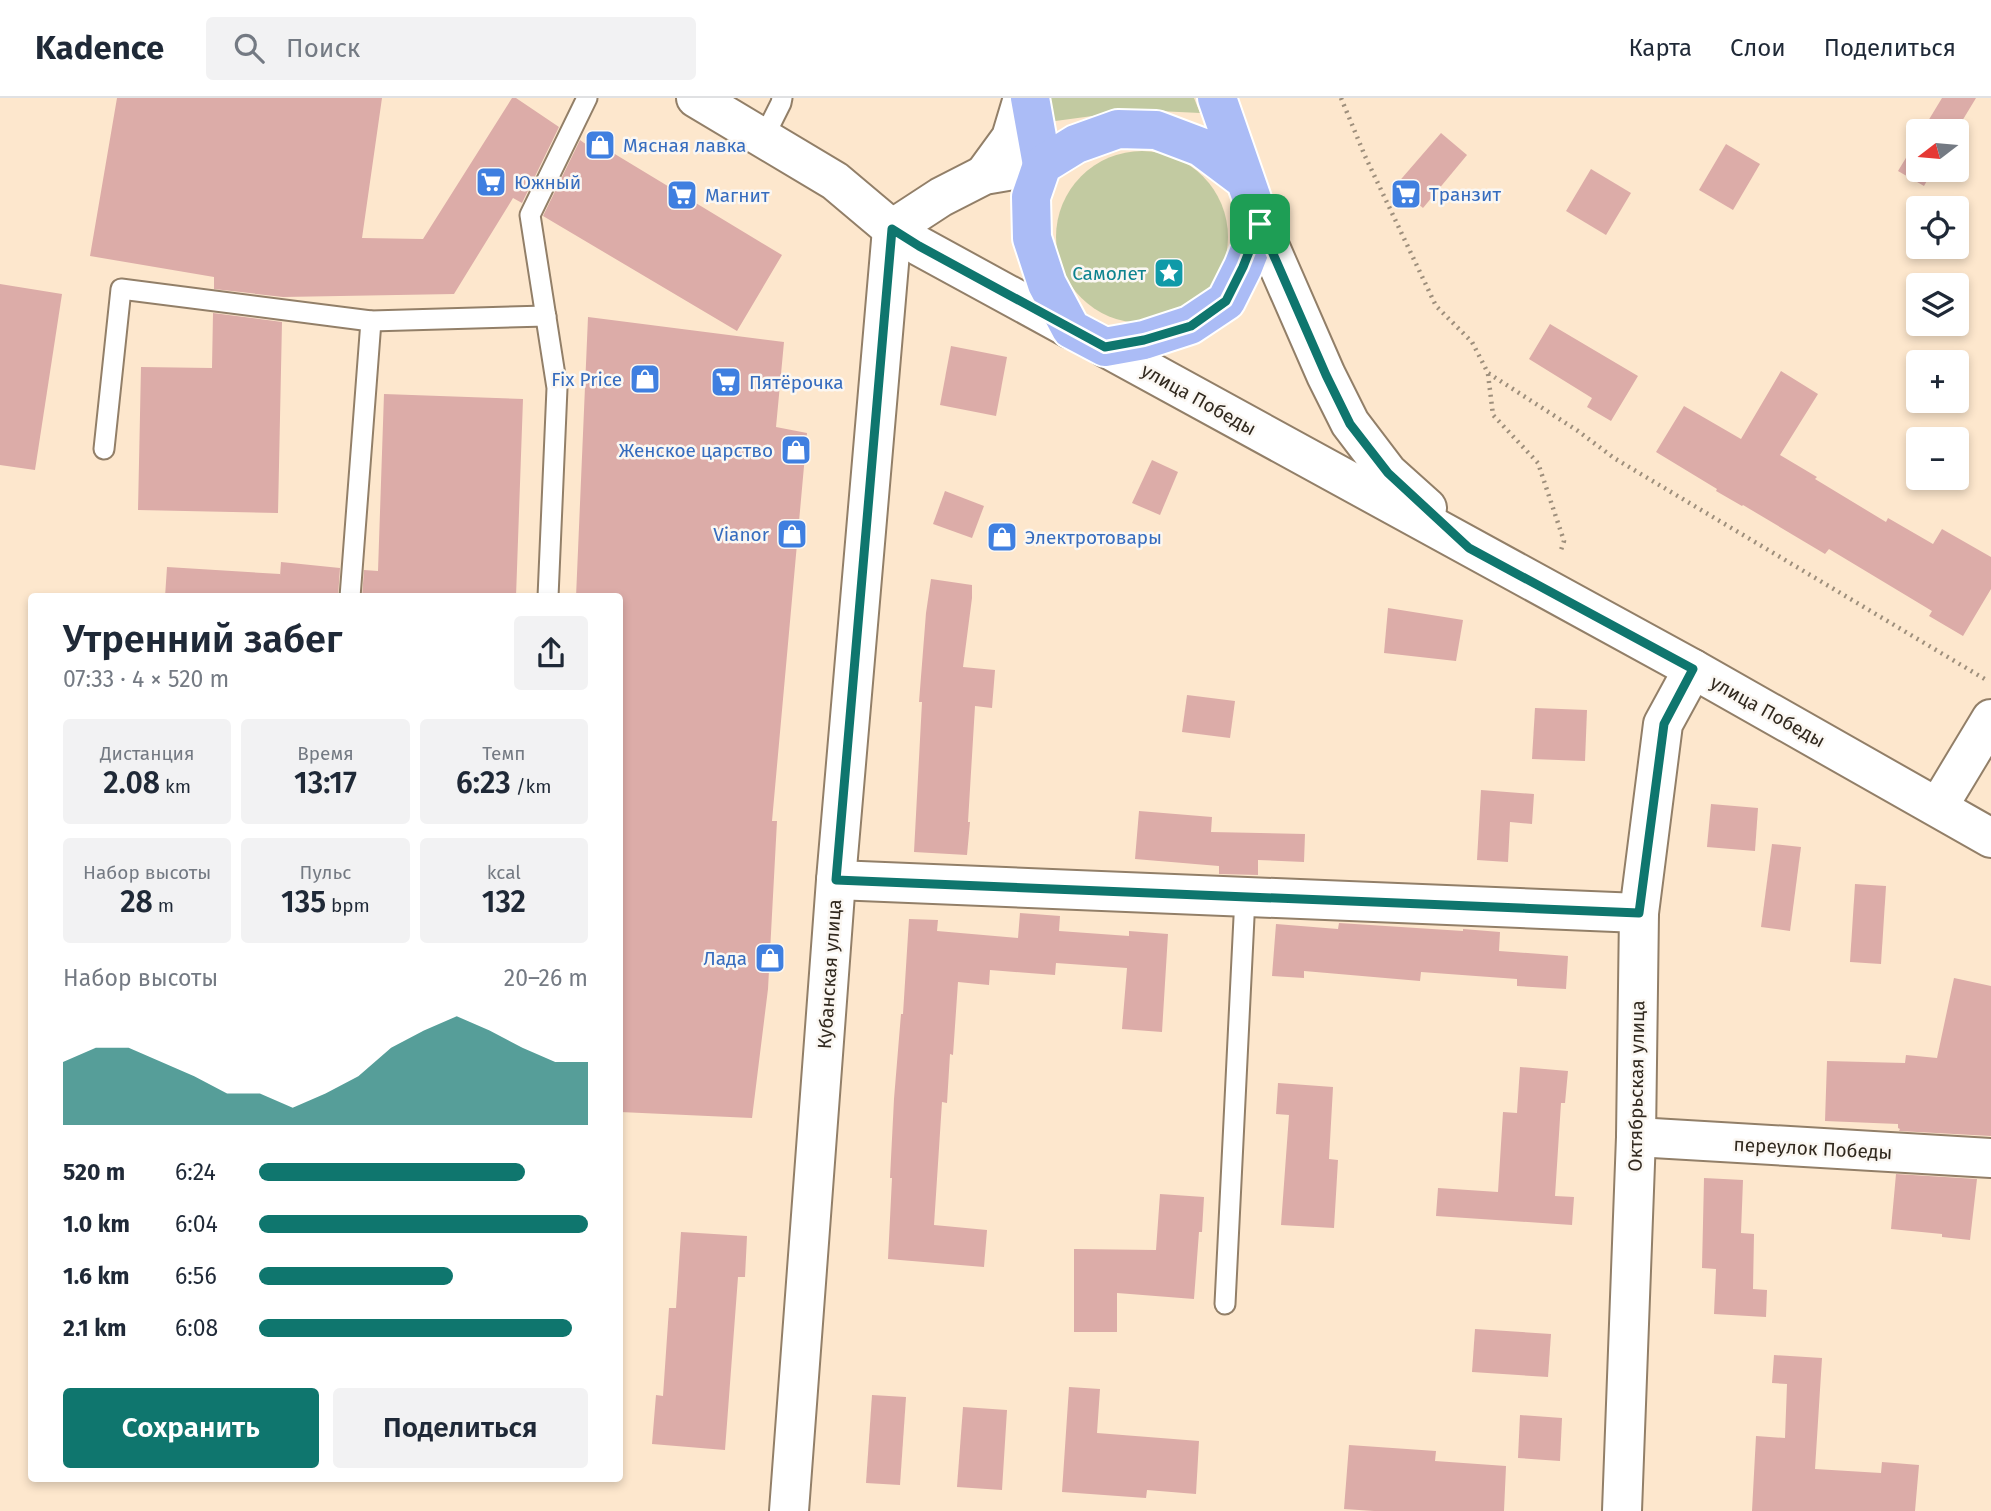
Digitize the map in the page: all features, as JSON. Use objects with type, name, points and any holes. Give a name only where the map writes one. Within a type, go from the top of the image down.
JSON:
[{"type":"main road","points":[[1030,98],[1042,165],[1031,197],[1032,238],[1047,284],[1071,329]]},
{"type":"main road","points":[[1105,347],[1144,340],[1191,326],[1226,301],[1243,267],[1260,224],[1217,98]]},
{"type":"main road","points":[[1042,165],[1076,144],[1118,130],[1156,130],[1201,147],[1245,180]]},
{"type":"main road","name":"улица Победы","points":[[1071,329],[1105,347]]},
{"type":"street","name":"улица Победы","points":[[696,98],[835,181],[892,229],[919,246],[1071,329]]},
{"type":"street","points":[[984,175],[1011,138],[1023,98]]},
{"type":"street","points":[[892,229],[941,197],[984,175],[1042,165]]},
{"type":"street","name":"улица Победы","points":[[1260,224],[1350,424],[1388,473],[1469,548]]},
{"type":"street","name":"Кубанская улица","points":[[789,1511],[836,880],[892,229]]},
{"type":"street","name":"улица Победы","points":[[1105,347],[1693,669],[1991,838]]},
{"type":"street","name":"Октябрьская улица","points":[[1622,1511],[1636,1137],[1639,913],[1664,724],[1693,669]]},
{"type":"street","points":[[1938,807],[1991,719]]},
{"type":"street","points":[[836,880],[1639,913]]},
{"type":"street","name":"переулок Победы","points":[[1636,1137],[1991,1158]]},
{"type":"lane","points":[[548,593],[557,388],[530,215],[587,98]]},
{"type":"lane","points":[[763,139],[782,98]]},
{"type":"lane","points":[[104,449],[121,289],[371,321],[545,316]]},
{"type":"lane","points":[[350,593],[371,321]]},
{"type":"lane","points":[[1225,1304],[1245,897]]},
{"type":"path","points":[[1341,98],[1365,156],[1436,306],[1472,342],[1488,373],[1493,415],[1538,463],[1564,541],[1546,590]]},
{"type":"path","points":[[1488,373],[1578,431],[1614,458],[1991,683]]},
{"type":"green space","points":[[1049,98],[1194,98],[1200,113],[1137,110],[1048,122]]},
{"type":"green space","points":[[1142,151],[1175,158],[1202,177],[1221,204],[1228,237],[1221,270],[1202,297],[1175,316],[1142,323],[1109,316],[1082,297],[1063,270],[1056,237],[1063,204],[1082,177],[1109,158]]},
{"type":"building","points":[[117,98],[382,98],[362,238],[423,239],[512,98],[516,98],[559,127],[522,203],[513,198],[454,294],[283,297],[214,289],[214,277],[90,256]]},
{"type":"building","points":[[1942,98],[1976,98],[1963,119],[1929,119]]},
{"type":"building","points":[[1441,133],[1467,155],[1423,208],[1396,185]]},
{"type":"building","points":[[590,139],[782,255],[737,331],[543,216],[580,140],[587,145]]},
{"type":"building","points":[[1726,144],[1760,164],[1733,210],[1699,190]]},
{"type":"building","points":[[1906,158],[1906,176],[1898,171]]},
{"type":"building","points":[[1591,169],[1631,193],[1606,235],[1566,211]]},
{"type":"building","points":[[0,284],[62,294],[35,470],[0,465]]},
{"type":"building","points":[[213,313],[282,322],[278,513],[138,510],[141,367],[212,368]]},
{"type":"building","points":[[588,317],[784,342],[776,427],[807,433],[772,821],[777,821],[768,989],[752,1118],[623,1112],[623,593],[576,593]]},
{"type":"building","points":[[1550,324],[1638,376],[1611,421],[1587,407],[1592,398],[1529,359]]},
{"type":"building","points":[[951,346],[1007,357],[996,416],[940,405]]},
{"type":"building","points":[[1781,371],[1818,394],[1780,455],[1886,522],[1888,518],[1933,544],[1942,529],[1991,557],[1991,589],[1963,636],[1929,616],[1932,611],[1829,549],[1825,554],[1716,491],[1717,489],[1656,452],[1684,406],[1741,439]]},
{"type":"building","points":[[384,394],[523,399],[516,593],[362,593],[364,570],[378,571]]},
{"type":"building","points":[[1152,460],[1178,472],[1160,515],[1132,503]]},
{"type":"building","points":[[945,491],[984,506],[972,538],[933,524]]},
{"type":"building","points":[[281,562],[340,568],[338,593],[165,593],[167,567],[280,576]]},
{"type":"building","points":[[931,579],[972,585],[963,667],[995,670],[992,708],[975,706],[967,855],[914,852],[922,702],[919,702]]},
{"type":"building","points":[[1388,608],[1463,620],[1456,661],[1384,653]]},
{"type":"building","points":[[1187,695],[1235,701],[1230,738],[1182,732]]},
{"type":"building","points":[[1535,708],[1587,710],[1585,761],[1532,759]]},
{"type":"building","points":[[1481,790],[1534,794],[1532,824],[1510,822],[1508,862],[1477,860]]},
{"type":"building","points":[[1711,804],[1758,808],[1755,851],[1707,847]]},
{"type":"building","points":[[1139,811],[1212,817],[1211,832],[1305,834],[1304,862],[1258,860],[1258,875],[1219,874],[1219,866],[1135,859]]},
{"type":"building","points":[[1772,844],[1801,847],[1790,931],[1761,927]]},
{"type":"building","points":[[1855,884],[1886,886],[1881,964],[1850,962]]},
{"type":"building","points":[[1020,913],[1060,916],[1059,931],[1129,936],[1129,931],[1168,934],[1162,1032],[1122,1029],[1127,968],[1056,963],[1055,975],[990,970],[989,985],[958,982],[947,1103],[942,1102],[934,1225],[987,1230],[984,1267],[888,1259],[894,1099],[909,919],[938,920],[937,931],[1018,938]]},
{"type":"building","points":[[1339,923],[1500,932],[1499,951],[1568,956],[1566,989],[1517,986],[1517,979],[1421,972],[1420,981],[1304,971],[1304,978],[1272,976],[1276,924],[1338,929]]},
{"type":"building","points":[[1954,978],[1991,986],[1991,1136],[1899,1131],[1898,1124],[1825,1121],[1827,1061],[1905,1063],[1906,1055],[1937,1058]]},
{"type":"building","points":[[1520,1067],[1568,1071],[1565,1103],[1561,1103],[1555,1196],[1574,1197],[1572,1225],[1436,1216],[1438,1188],[1498,1192],[1503,1112],[1517,1113]]},
{"type":"building","points":[[1278,1083],[1333,1087],[1329,1159],[1338,1160],[1334,1228],[1281,1225],[1289,1115],[1276,1114]]},
{"type":"building","points":[[1896,1174],[1977,1179],[1970,1240],[1891,1229]]},
{"type":"building","points":[[1704,1178],[1743,1180],[1741,1233],[1754,1234],[1753,1289],[1767,1290],[1766,1317],[1714,1314],[1716,1269],[1702,1268]]},
{"type":"building","points":[[1160,1194],[1204,1197],[1194,1299],[1117,1293],[1117,1332],[1074,1332],[1074,1249],[1156,1250]]},
{"type":"building","points":[[681,1232],[747,1236],[745,1277],[738,1277],[725,1450],[652,1444],[656,1395],[663,1396],[669,1308],[676,1308]]},
{"type":"building","points":[[1475,1329],[1551,1334],[1548,1377],[1472,1372]]},
{"type":"building","points":[[1774,1355],[1822,1358],[1815,1469],[1881,1473],[1882,1462],[1919,1465],[1915,1511],[1752,1511],[1756,1436],[1785,1438],[1787,1384],[1772,1383]]},
{"type":"building","points":[[1069,1387],[1100,1389],[1097,1433],[1199,1441],[1196,1494],[1147,1490],[1146,1498],[1062,1492]]},
{"type":"building","points":[[872,1395],[906,1397],[900,1485],[866,1483]]},
{"type":"building","points":[[963,1407],[1007,1410],[1002,1490],[957,1487]]},
{"type":"building","points":[[1520,1415],[1562,1418],[1560,1461],[1518,1458]]},
{"type":"building","points":[[1349,1445],[1436,1451],[1435,1461],[1506,1466],[1504,1511],[1344,1509]]},
{"type":"place","name":"Мясная лавка","points":[[600,145]]},
{"type":"place","name":"Южный","points":[[491,182]]},
{"type":"place","name":"Транзит","points":[[1406,194]]},
{"type":"place","name":"Магнит","points":[[682,195]]},
{"type":"place","name":"Самолет","points":[[1169,273]]},
{"type":"place","name":"Fix Price","points":[[645,379]]},
{"type":"place","name":"Пятёрочка","points":[[726,382]]},
{"type":"place","name":"Женское царство","points":[[796,450]]},
{"type":"place","name":"Vianor","points":[[792,534]]},
{"type":"place","name":"Электротовары","points":[[1002,537]]},
{"type":"place","name":"Лада","points":[[770,958]]},
{"type":"route","points":[[1260,224],[1350,424],[1388,473],[1469,548],[1693,669],[1664,724],[1639,913],[836,880],[892,229],[1105,347],[1144,340],[1191,326],[1226,301],[1260,224]]}]
